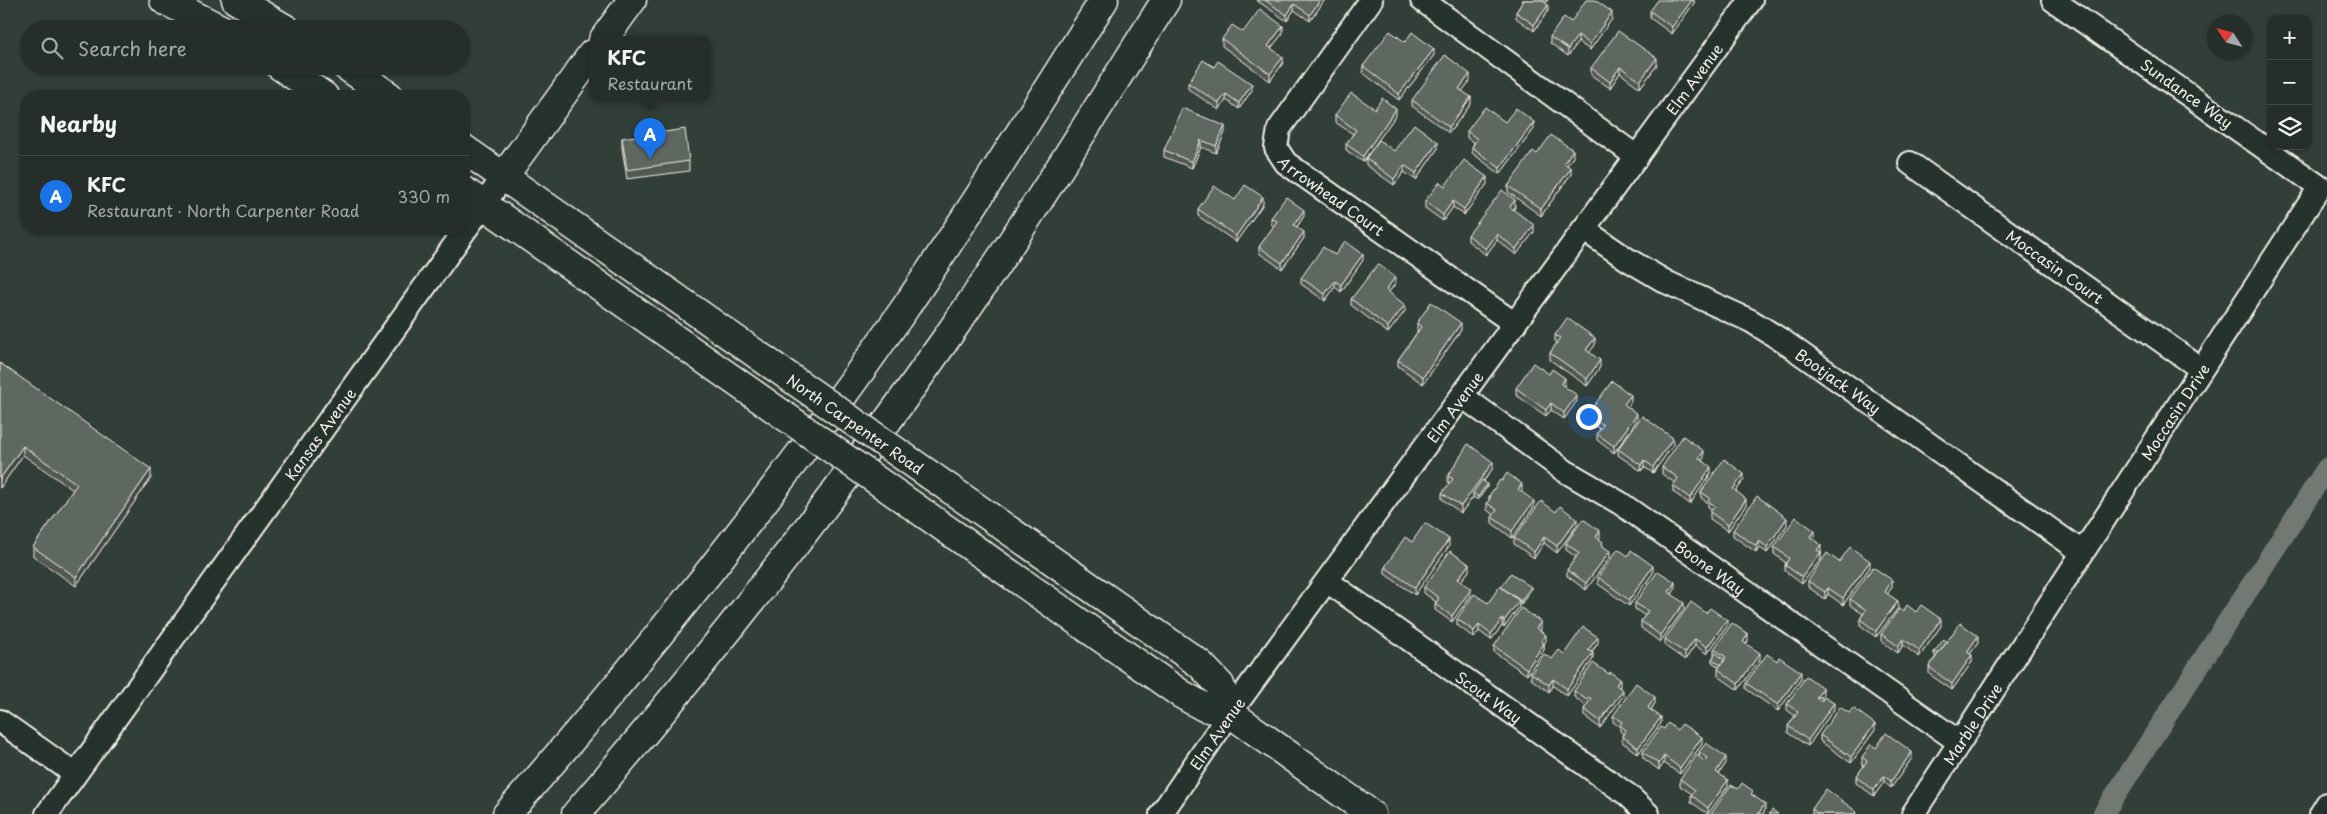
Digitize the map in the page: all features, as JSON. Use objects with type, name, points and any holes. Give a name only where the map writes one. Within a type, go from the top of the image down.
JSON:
[{"type":"main road","points":[[164,0],[203,20]]},
{"type":"main road","points":[[236,0],[270,20]]},
{"type":"main road","points":[[606,36],[632,0]]},
{"type":"main road","points":[[508,814],[579,732],[679,610],[810,441],[948,245],[1104,0]]},
{"type":"main road","points":[[576,814],[720,642],[857,463],[943,343],[1026,221],[1166,0]]},
{"type":"main road","name":"Kansas Avenue","points":[[504,176],[589,58]]},
{"type":"main road","points":[[293,75],[315,90]]},
{"type":"main road","points":[[359,75],[380,90]]},
{"type":"main road","name":"North Carpenter Road","points":[[470,152],[1200,664],[1220,685],[1230,712]]},
{"type":"main road","points":[[474,198],[1181,694],[1204,707],[1230,712],[1371,814]]},
{"type":"street","name":"Arrowhead Court","points":[[1371,0],[1278,129],[1276,148],[1286,163],[1515,324]]},
{"type":"street","points":[[1422,0],[1637,157]]},
{"type":"street","name":"Elm Avenue","points":[[1161,814],[1230,712],[1751,0]]},
{"type":"street","name":"Sundance Way","points":[[2053,0],[2320,187]]},
{"type":"street","name":"Moccasin Court","points":[[1910,163],[2201,369]]},
{"type":"street","name":"Kansas Avenue","points":[[474,198],[504,176]]},
{"type":"street","name":"Moccasin Drive","points":[[2029,634],[2320,187]]},
{"type":"street","name":"Bootjack Way","points":[[1583,229],[1627,259],[1666,282],[1751,321],[2082,552]]},
{"type":"street","name":"Kansas Avenue","points":[[47,814],[448,235]]},
{"type":"street","name":"Boone Way","points":[[1462,396],[1565,471],[1620,503],[1959,742]]},
{"type":"street","name":"Scout Way","points":[[1327,581],[1628,795],[1648,814]]},
{"type":"street","name":"Marble Drive","points":[[1913,814],[2029,634]]},
{"type":"street","points":[[0,721],[75,774]]},
{"type":"street","points":[[2320,814],[2327,804]]},
{"type":"building","points":[[1265,0],[1320,0],[1310,15],[1294,4],[1287,15]]},
{"type":"building","points":[[1524,0],[1543,0],[1548,5],[1534,25],[1516,12]]},
{"type":"building","points":[[1586,0],[1595,0],[1612,12],[1590,44],[1578,35],[1568,49],[1550,37],[1564,17],[1571,22]]},
{"type":"building","points":[[1658,0],[1692,0],[1672,27],[1650,11]]},
{"type":"building","points":[[1260,9],[1283,26],[1268,46],[1283,57],[1270,74],[1222,39],[1232,25],[1243,32]]},
{"type":"building","points":[[1390,31],[1405,42],[1412,32],[1434,49],[1399,94],[1363,66]]},
{"type":"building","points":[[1618,31],[1657,58],[1640,81],[1620,67],[1610,82],[1591,68]]},
{"type":"building","points":[[1445,55],[1470,74],[1459,89],[1471,97],[1449,127],[1412,100]]},
{"type":"building","points":[[1203,60],[1214,67],[1218,61],[1252,84],[1239,103],[1226,94],[1219,103],[1188,83]]},
{"type":"building","points":[[1351,93],[1375,109],[1382,98],[1396,109],[1363,156],[1346,144],[1356,130],[1335,115]]},
{"type":"building","points":[[1485,107],[1505,122],[1516,108],[1534,122],[1500,168],[1472,147],[1477,139],[1467,131]]},
{"type":"building","points":[[1182,108],[1225,126],[1216,146],[1201,140],[1192,162],[1164,150]]},
{"type":"building","points":[[1414,124],[1438,142],[1416,173],[1404,165],[1394,179],[1366,158],[1379,140],[1394,151]]},
{"type":"building","points":[[685,129],[689,161],[627,170],[622,138]]},
{"type":"building","points":[[1551,135],[1573,150],[1564,163],[1571,168],[1541,209],[1508,186],[1533,151],[1537,154]]},
{"type":"building","points":[[1464,160],[1487,177],[1464,209],[1453,201],[1443,215],[1425,201],[1440,182],[1445,186]]},
{"type":"building","points":[[1245,185],[1263,197],[1236,236],[1198,209],[1214,186],[1235,200]]},
{"type":"building","points":[[1502,190],[1515,200],[1510,207],[1534,225],[1516,249],[1497,234],[1486,249],[1468,235]]},
{"type":"building","points":[[1286,197],[1304,210],[1294,225],[1304,232],[1282,263],[1259,247],[1277,221],[1271,218]]},
{"type":"building","points":[[1345,241],[1363,254],[1341,285],[1335,281],[1325,294],[1301,278],[1323,247],[1335,255]]},
{"type":"building","points":[[1378,264],[1395,277],[1386,290],[1405,305],[1388,327],[1351,299]]},
{"type":"building","points":[[1431,302],[1461,323],[1423,377],[1398,360],[1421,327],[1417,323]]},
{"type":"building","points":[[1567,318],[1595,338],[1586,350],[1600,360],[1587,379],[1550,353],[1560,338],[1555,335]]},
{"type":"building","points":[[0,363],[151,469],[76,577],[33,547],[77,484],[23,446],[0,479]]},
{"type":"building","points":[[1533,363],[1549,374],[1552,369],[1565,378],[1561,384],[1577,395],[1564,413],[1551,403],[1546,410],[1516,388]]},
{"type":"building","points":[[1612,381],[1631,395],[1624,404],[1637,414],[1614,446],[1597,434],[1603,425],[1588,414]]},
{"type":"building","points":[[1642,416],[1673,438],[1653,467],[1644,460],[1641,465],[1618,449]]},
{"type":"building","points":[[1683,436],[1704,451],[1699,458],[1711,467],[1690,498],[1673,486],[1678,478],[1662,467]]},
{"type":"building","points":[[1468,444],[1493,462],[1461,506],[1442,493],[1453,479],[1448,476]]},
{"type":"building","points":[[1724,459],[1744,474],[1733,489],[1746,499],[1728,525],[1710,512],[1715,506],[1708,501],[1710,498],[1701,492]]},
{"type":"building","points":[[1507,473],[1522,484],[1518,489],[1534,501],[1512,531],[1492,517],[1497,510],[1487,503],[1491,497],[1489,496]]},
{"type":"building","points":[[1482,480],[1487,484],[1478,497],[1473,493]]},
{"type":"building","points":[[1757,496],[1787,518],[1767,547],[1759,541],[1756,546],[1733,530]]},
{"type":"building","points":[[1541,501],[1556,512],[1560,506],[1577,519],[1557,546],[1544,537],[1534,552],[1514,538]]},
{"type":"building","points":[[1796,517],[1815,531],[1810,537],[1821,545],[1817,550],[1821,552],[1802,577],[1785,565],[1789,558],[1774,547]]},
{"type":"building","points":[[1583,519],[1600,531],[1596,537],[1603,542],[1601,545],[1610,551],[1586,583],[1567,570],[1579,553],[1566,543]]},
{"type":"building","points":[[1425,523],[1449,539],[1415,588],[1385,567],[1405,537],[1412,542]]},
{"type":"building","points":[[1850,547],[1870,561],[1843,598],[1828,588],[1825,592],[1808,581],[1827,553],[1839,562]]},
{"type":"building","points":[[1618,549],[1628,556],[1631,550],[1653,566],[1629,600],[1598,577]]},
{"type":"building","points":[[1450,551],[1469,564],[1458,579],[1471,589],[1452,616],[1435,604],[1439,598],[1424,587]]},
{"type":"building","points":[[1873,567],[1892,580],[1885,592],[1898,601],[1876,631],[1860,619],[1866,610],[1850,599]]},
{"type":"building","points":[[1658,571],[1675,582],[1669,592],[1684,603],[1660,635],[1641,621],[1648,611],[1635,603]]},
{"type":"building","points":[[1511,573],[1531,587],[1521,601],[1501,587]]},
{"type":"building","points":[[1500,586],[1519,601],[1504,621],[1502,619],[1491,634],[1479,625],[1474,631],[1457,619],[1474,594],[1488,603]]},
{"type":"building","points":[[1691,602],[1706,613],[1710,608],[1727,620],[1707,647],[1695,639],[1685,653],[1665,639]]},
{"type":"building","points":[[1907,605],[1916,612],[1921,605],[1941,619],[1919,650],[1903,639],[1898,646],[1881,634],[1899,609],[1903,612]]},
{"type":"building","points":[[1521,608],[1541,622],[1536,628],[1546,635],[1541,641],[1544,643],[1527,669],[1494,646]]},
{"type":"building","points":[[1732,623],[1748,634],[1743,642],[1760,653],[1738,684],[1718,669],[1726,657],[1714,649]]},
{"type":"building","points":[[1960,623],[1978,636],[1967,652],[1972,655],[1952,684],[1929,667]]},
{"type":"building","points":[[1583,627],[1598,637],[1588,650],[1593,653],[1567,689],[1553,679],[1549,685],[1531,673],[1544,654],[1552,659],[1559,650],[1564,654]]},
{"type":"building","points":[[1944,639],[1947,642],[1938,654],[1934,652]]},
{"type":"building","points":[[1716,653],[1725,660],[1721,665],[1712,659]]},
{"type":"building","points":[[1767,654],[1777,661],[1779,657],[1801,672],[1778,705],[1746,683]]},
{"type":"building","points":[[1593,663],[1620,679],[1616,685],[1623,690],[1600,721],[1584,709],[1591,699],[1589,697],[1587,700],[1574,691]]},
{"type":"building","points":[[1806,676],[1823,688],[1816,698],[1821,701],[1824,697],[1834,703],[1808,740],[1788,726],[1798,712],[1787,704]]},
{"type":"building","points":[[1636,683],[1655,697],[1648,708],[1661,717],[1638,748],[1622,736],[1626,730],[1620,725],[1622,722],[1613,716]]},
{"type":"building","points":[[1840,707],[1849,713],[1853,708],[1875,724],[1851,757],[1820,735]]},
{"type":"building","points":[[1668,723],[1677,730],[1682,724],[1702,737],[1680,768],[1664,756],[1659,764],[1643,752],[1661,727],[1664,729]]},
{"type":"building","points":[[1886,733],[1912,752],[1891,781],[1884,776],[1874,790],[1856,777],[1867,761],[1862,757],[1871,744],[1876,748]]},
{"type":"building","points":[[1706,743],[1726,757],[1716,772],[1728,780],[1708,808],[1691,795],[1695,790],[1680,779],[1697,755],[1704,761],[1707,758],[1699,752]]},
{"type":"building","points":[[1742,783],[1753,791],[1751,794],[1765,804],[1758,814],[1711,814],[1731,785],[1738,789]]},
{"type":"building","points":[[1826,789],[1857,812],[1855,814],[1818,814],[1812,809]]},
{"type":"building","points":[[1772,810],[1778,814],[1769,814]]},
{"type":"waterway","points":[[2103,814],[2327,468]]},
{"type":"place","name":"KFC","points":[[650,159]]}]
